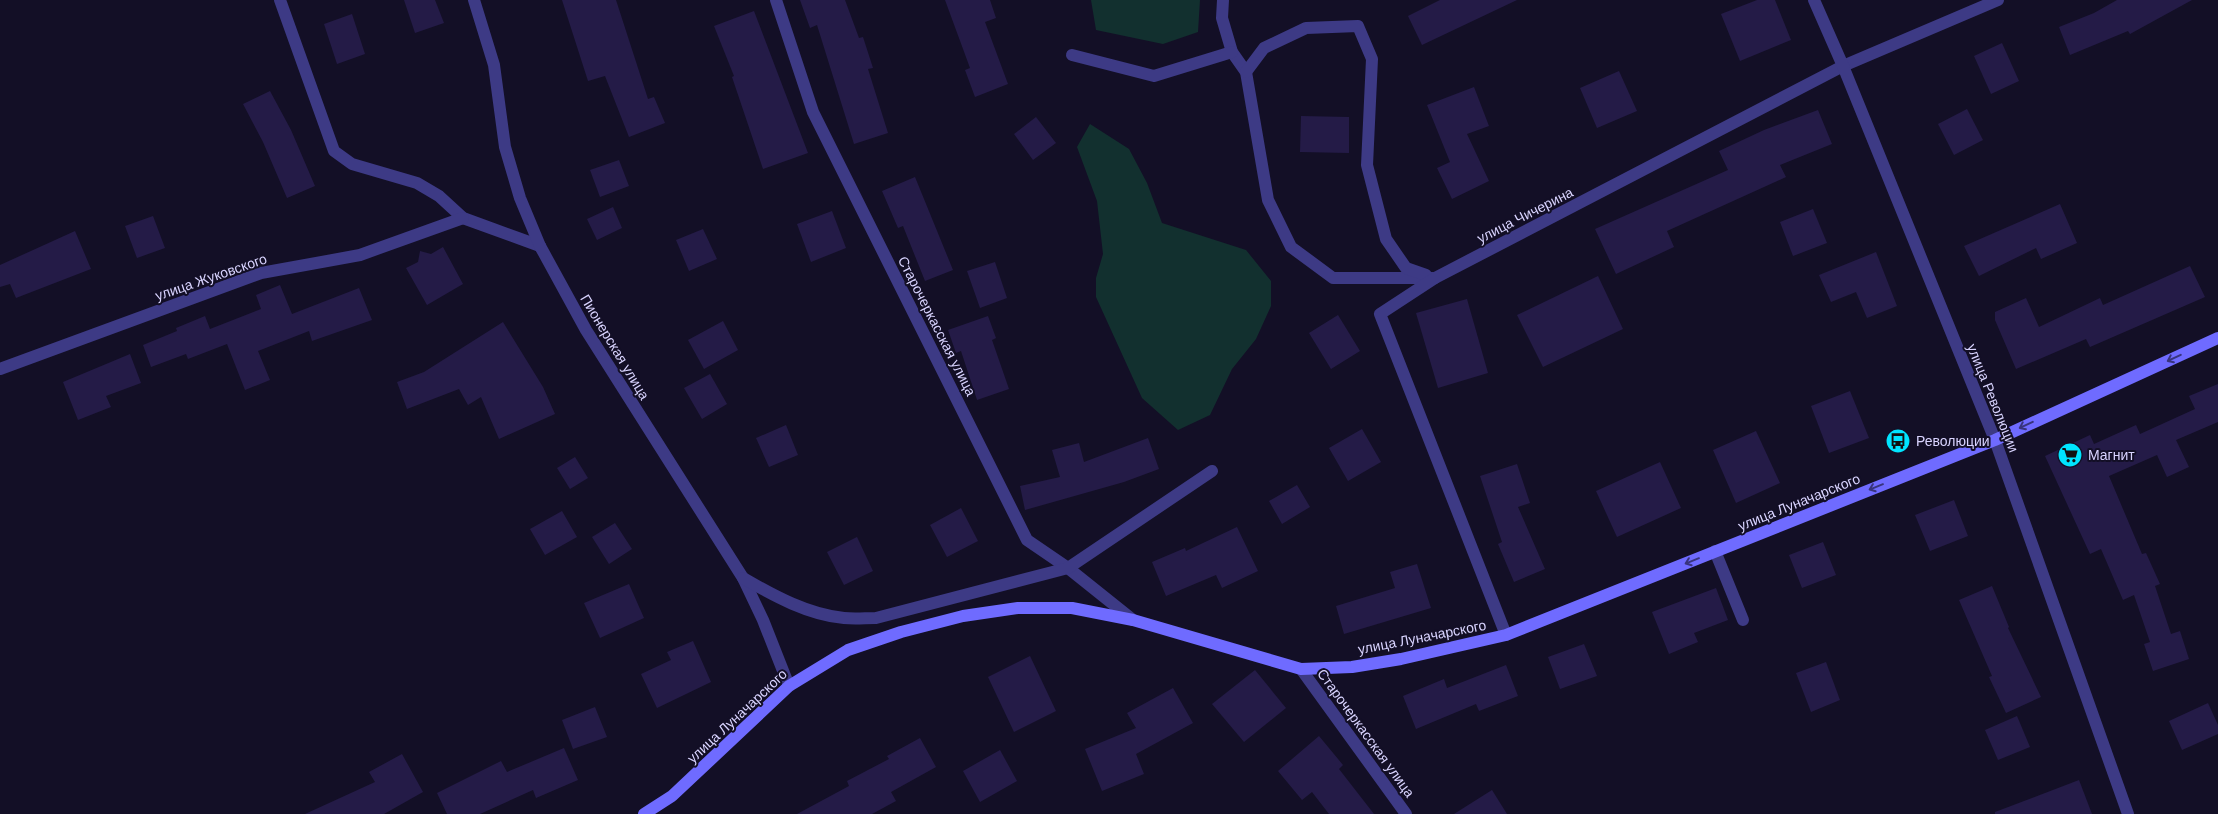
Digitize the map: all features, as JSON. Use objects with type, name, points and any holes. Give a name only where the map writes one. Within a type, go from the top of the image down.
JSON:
[{"type":"main road","name":"улица Луначарского","points":[[644,814],[672,796],[789,686],[848,650],[902,632],[962,616],[1018,608],[1072,608],[1133,620],[1301,669],[1352,667],[1506,635],[1995,440],[2218,338]]},
{"type":"street","points":[[280,0],[334,151],[352,164],[417,183],[439,196],[463,218],[540,246]]},
{"type":"street","name":"Пионерская улица","points":[[474,0],[494,65],[505,147],[520,198],[540,246],[586,330],[743,578],[763,620],[789,686]]},
{"type":"street","name":"Старочеркасская улица","points":[[776,0],[813,112],[1027,540],[1068,568],[1133,620]]},
{"type":"street","points":[[1223,0],[1222,18],[1232,52],[1246,72],[1268,200],[1291,247],[1333,278],[1435,278]]},
{"type":"street","name":"улица Революции","points":[[1814,0],[1843,66],[1995,440],[2128,814]]},
{"type":"street","name":"улица Чичерина","points":[[1506,635],[1380,314],[1435,278],[1843,66],[1998,0]]},
{"type":"street","points":[[1246,72],[1264,48],[1306,28],[1358,26],[1372,59],[1367,165],[1386,239],[1406,268],[1435,278]]},
{"type":"street","points":[[1072,55],[1154,76],[1232,52]]},
{"type":"street","name":"улица Жуковского","points":[[0,369],[261,273],[360,255],[463,218]]},
{"type":"street","points":[[743,578],[771,594],[812,611],[844,618],[876,618],[1068,568],[1212,471]]},
{"type":"street","points":[[1715,552],[1743,620]]},
{"type":"street","name":"Старочеркасская улица","points":[[1301,669],[1406,814]]},
{"type":"green space","points":[[1091,0],[1200,0],[1198,32],[1163,44],[1096,30]]},
{"type":"green space","points":[[1090,124],[1129,149],[1147,183],[1162,223],[1246,250],[1271,281],[1271,306],[1256,339],[1232,369],[1210,415],[1178,430],[1142,398],[1096,297],[1096,278],[1103,254],[1097,201],[1077,147]]},
{"type":"building","points":[[404,0],[435,0],[444,23],[415,33]]},
{"type":"building","points":[[562,0],[616,0],[648,99],[654,97],[665,123],[629,137],[605,76],[588,81]]},
{"type":"building","points":[[800,0],[845,0],[859,38],[863,37],[873,68],[868,69],[888,133],[854,144],[817,25],[810,28]]},
{"type":"building","points":[[945,0],[990,0],[996,18],[985,22],[1008,84],[975,97],[965,70],[970,68]]},
{"type":"building","points":[[1440,0],[1517,0],[1422,45],[1408,16]]},
{"type":"building","points":[[1757,0],[1775,0],[1791,40],[1740,61],[1721,14]]},
{"type":"building","points":[[2117,0],[2192,0],[2130,34],[2128,31],[2070,55],[2059,27],[2094,13]]},
{"type":"building","points":[[754,11],[808,153],[763,169],[732,77],[734,76],[714,26]]},
{"type":"building","points":[[352,14],[365,54],[337,64],[324,24]]},
{"type":"building","points":[[2002,43],[2019,81],[1991,94],[1974,56]]},
{"type":"building","points":[[1619,71],[1637,111],[1597,128],[1580,88]]},
{"type":"building","points":[[1474,87],[1489,126],[1467,134],[1489,181],[1452,199],[1437,168],[1450,162],[1427,105]]},
{"type":"building","points":[[270,91],[291,130],[315,186],[287,198],[263,142],[243,104]]},
{"type":"building","points":[[1967,109],[1983,140],[1954,155],[1938,124]]},
{"type":"building","points":[[1818,110],[1832,144],[1780,165],[1786,177],[1667,231],[1674,247],[1616,274],[1595,229],[1728,170],[1719,151],[1764,130]]},
{"type":"building","points":[[1301,116],[1349,117],[1349,153],[1300,152]]},
{"type":"building","points":[[1036,117],[1056,143],[1033,160],[1014,134]]},
{"type":"building","points":[[619,160],[629,186],[600,197],[590,170]]},
{"type":"building","points":[[915,177],[953,270],[925,281],[903,226],[898,228],[882,191]]},
{"type":"building","points":[[2060,204],[2077,243],[2041,259],[2036,248],[1979,276],[1964,246]]},
{"type":"building","points":[[613,207],[622,228],[597,240],[587,219]]},
{"type":"building","points":[[1813,209],[1827,243],[1793,256],[1780,222]]},
{"type":"building","points":[[832,211],[846,248],[811,262],[797,224]]},
{"type":"building","points":[[153,216],[165,248],[137,258],[125,226]]},
{"type":"building","points":[[703,229],[717,259],[689,271],[676,240]]},
{"type":"building","points":[[75,231],[91,269],[16,298],[10,284],[0,287],[0,265]]},
{"type":"building","points":[[443,247],[463,284],[427,305],[406,268],[418,262],[420,251],[431,254]]},
{"type":"building","points":[[1876,252],[1897,306],[1867,318],[1856,292],[1831,302],[1819,275]]},
{"type":"building","points":[[995,262],[1007,298],[980,308],[967,271]]},
{"type":"building","points":[[2190,266],[2205,297],[2090,347],[2086,339],[2016,369],[1995,320],[1995,312],[2026,298],[2039,327],[2100,298],[2103,305]]},
{"type":"building","points":[[1598,276],[1623,329],[1543,367],[1517,315]]},
{"type":"building","points":[[280,285],[292,314],[359,288],[372,320],[312,341],[309,331],[258,351],[270,380],[245,390],[227,344],[188,359],[186,354],[151,367],[143,345],[177,331],[176,328],[205,316],[210,329],[261,309],[256,295]]},
{"type":"building","points":[[1467,299],[1488,373],[1438,388],[1416,313]]},
{"type":"building","points":[[1338,315],[1360,351],[1331,369],[1309,333]]},
{"type":"building","points":[[988,316],[996,338],[992,340],[1009,389],[977,400],[961,351],[956,353],[948,330]]},
{"type":"building","points":[[723,321],[738,350],[704,369],[688,340]]},
{"type":"building","points":[[503,322],[543,387],[555,414],[499,439],[481,397],[468,405],[459,389],[407,409],[397,382],[424,372]]},
{"type":"building","points":[[130,354],[141,383],[106,396],[111,407],[78,420],[63,382]]},
{"type":"building","points":[[710,374],[727,404],[702,419],[684,388]]},
{"type":"building","points":[[2218,384],[2218,422],[2176,440],[2189,467],[2167,477],[2157,455],[2109,476],[2142,554],[2146,553],[2160,584],[2155,586],[2171,634],[2180,631],[2189,659],[2153,671],[2144,644],[2150,642],[2134,595],[2123,600],[2101,549],[2090,554],[2045,456],[2090,435],[2094,444],[2136,425],[2140,434],[2195,409],[2189,396]]},
{"type":"building","points":[[1850,391],[1869,438],[1829,453],[1811,406]]},
{"type":"building","points":[[786,425],[798,455],[769,467],[756,438]]},
{"type":"building","points":[[1362,429],[1381,462],[1348,481],[1329,448]]},
{"type":"building","points":[[1756,431],[1780,483],[1736,503],[1713,450]]},
{"type":"building","points":[[1148,438],[1159,469],[1124,482],[1025,510],[1020,486],[1060,477],[1052,450],[1079,443],[1084,462]]},
{"type":"building","points":[[575,457],[588,478],[570,489],[557,468]]},
{"type":"building","points":[[1660,462],[1681,508],[1617,537],[1596,491]]},
{"type":"building","points":[[1517,464],[1530,503],[1518,507],[1545,569],[1514,582],[1498,544],[1502,542],[1480,476]]},
{"type":"building","points":[[1297,485],[1310,507],[1282,524],[1269,501]]},
{"type":"building","points":[[1954,500],[1968,536],[1930,551],[1915,515]]},
{"type":"building","points":[[961,508],[978,541],[947,557],[930,525]]},
{"type":"building","points":[[562,511],[577,537],[545,555],[530,529]]},
{"type":"building","points":[[615,523],[632,549],[609,564],[592,537]]},
{"type":"building","points":[[1237,527],[1258,571],[1222,588],[1216,575],[1166,596],[1152,562],[1185,548],[1186,551]]},
{"type":"building","points":[[857,537],[873,571],[844,585],[827,552]]},
{"type":"building","points":[[1823,542],[1836,575],[1802,588],[1789,555]]},
{"type":"building","points":[[1417,564],[1431,608],[1344,634],[1336,606],[1395,588],[1390,572]]},
{"type":"building","points":[[629,584],[644,618],[600,638],[584,603]]},
{"type":"building","points":[[1992,586],[2008,628],[2041,697],[2006,713],[1989,677],[1992,676],[1959,600]]},
{"type":"building","points":[[1716,588],[1728,620],[1694,633],[1698,642],[1669,654],[1652,612]]},
{"type":"building","points":[[693,641],[711,682],[657,708],[641,674],[671,660],[667,652]]},
{"type":"building","points":[[1584,644],[1597,676],[1560,689],[1548,657]]},
{"type":"building","points":[[1030,656],[1056,711],[1014,732],[988,677]]},
{"type":"building","points":[[1826,662],[1840,700],[1811,712],[1796,673]]},
{"type":"building","points":[[1506,665],[1518,696],[1479,711],[1476,704],[1416,729],[1403,696],[1444,679],[1447,688]]},
{"type":"building","points":[[1255,670],[1286,708],[1244,742],[1212,704]]},
{"type":"building","points":[[1173,688],[1193,723],[1136,754],[1144,774],[1102,791],[1085,749],[1136,728],[1127,713]]},
{"type":"building","points":[[2208,703],[2218,725],[2218,734],[2182,750],[2169,721]]},
{"type":"building","points":[[595,707],[607,737],[573,749],[562,720]]},
{"type":"building","points":[[2017,716],[2030,747],[1998,760],[1985,730]]},
{"type":"building","points":[[1319,736],[1343,765],[1339,769],[1374,814],[1329,814],[1312,792],[1302,800],[1278,771]]},
{"type":"building","points":[[920,738],[936,767],[891,792],[896,801],[872,814],[797,814],[849,786],[847,781],[889,759],[887,756]]},
{"type":"building","points":[[564,748],[578,780],[536,798],[533,790],[480,814],[447,814],[437,793],[501,761],[507,772]]},
{"type":"building","points":[[1000,750],[1017,781],[980,802],[963,771]]},
{"type":"building","points":[[402,754],[423,792],[384,814],[305,814],[375,782],[369,772]]},
{"type":"building","points":[[2079,780],[2092,814],[1995,814],[1995,812]]},
{"type":"building","points":[[1492,790],[1507,814],[1454,814]]},
{"type":"place","name":"Революции","points":[[1898,441]]},
{"type":"place","name":"Магнит","points":[[2070,455]]}]
